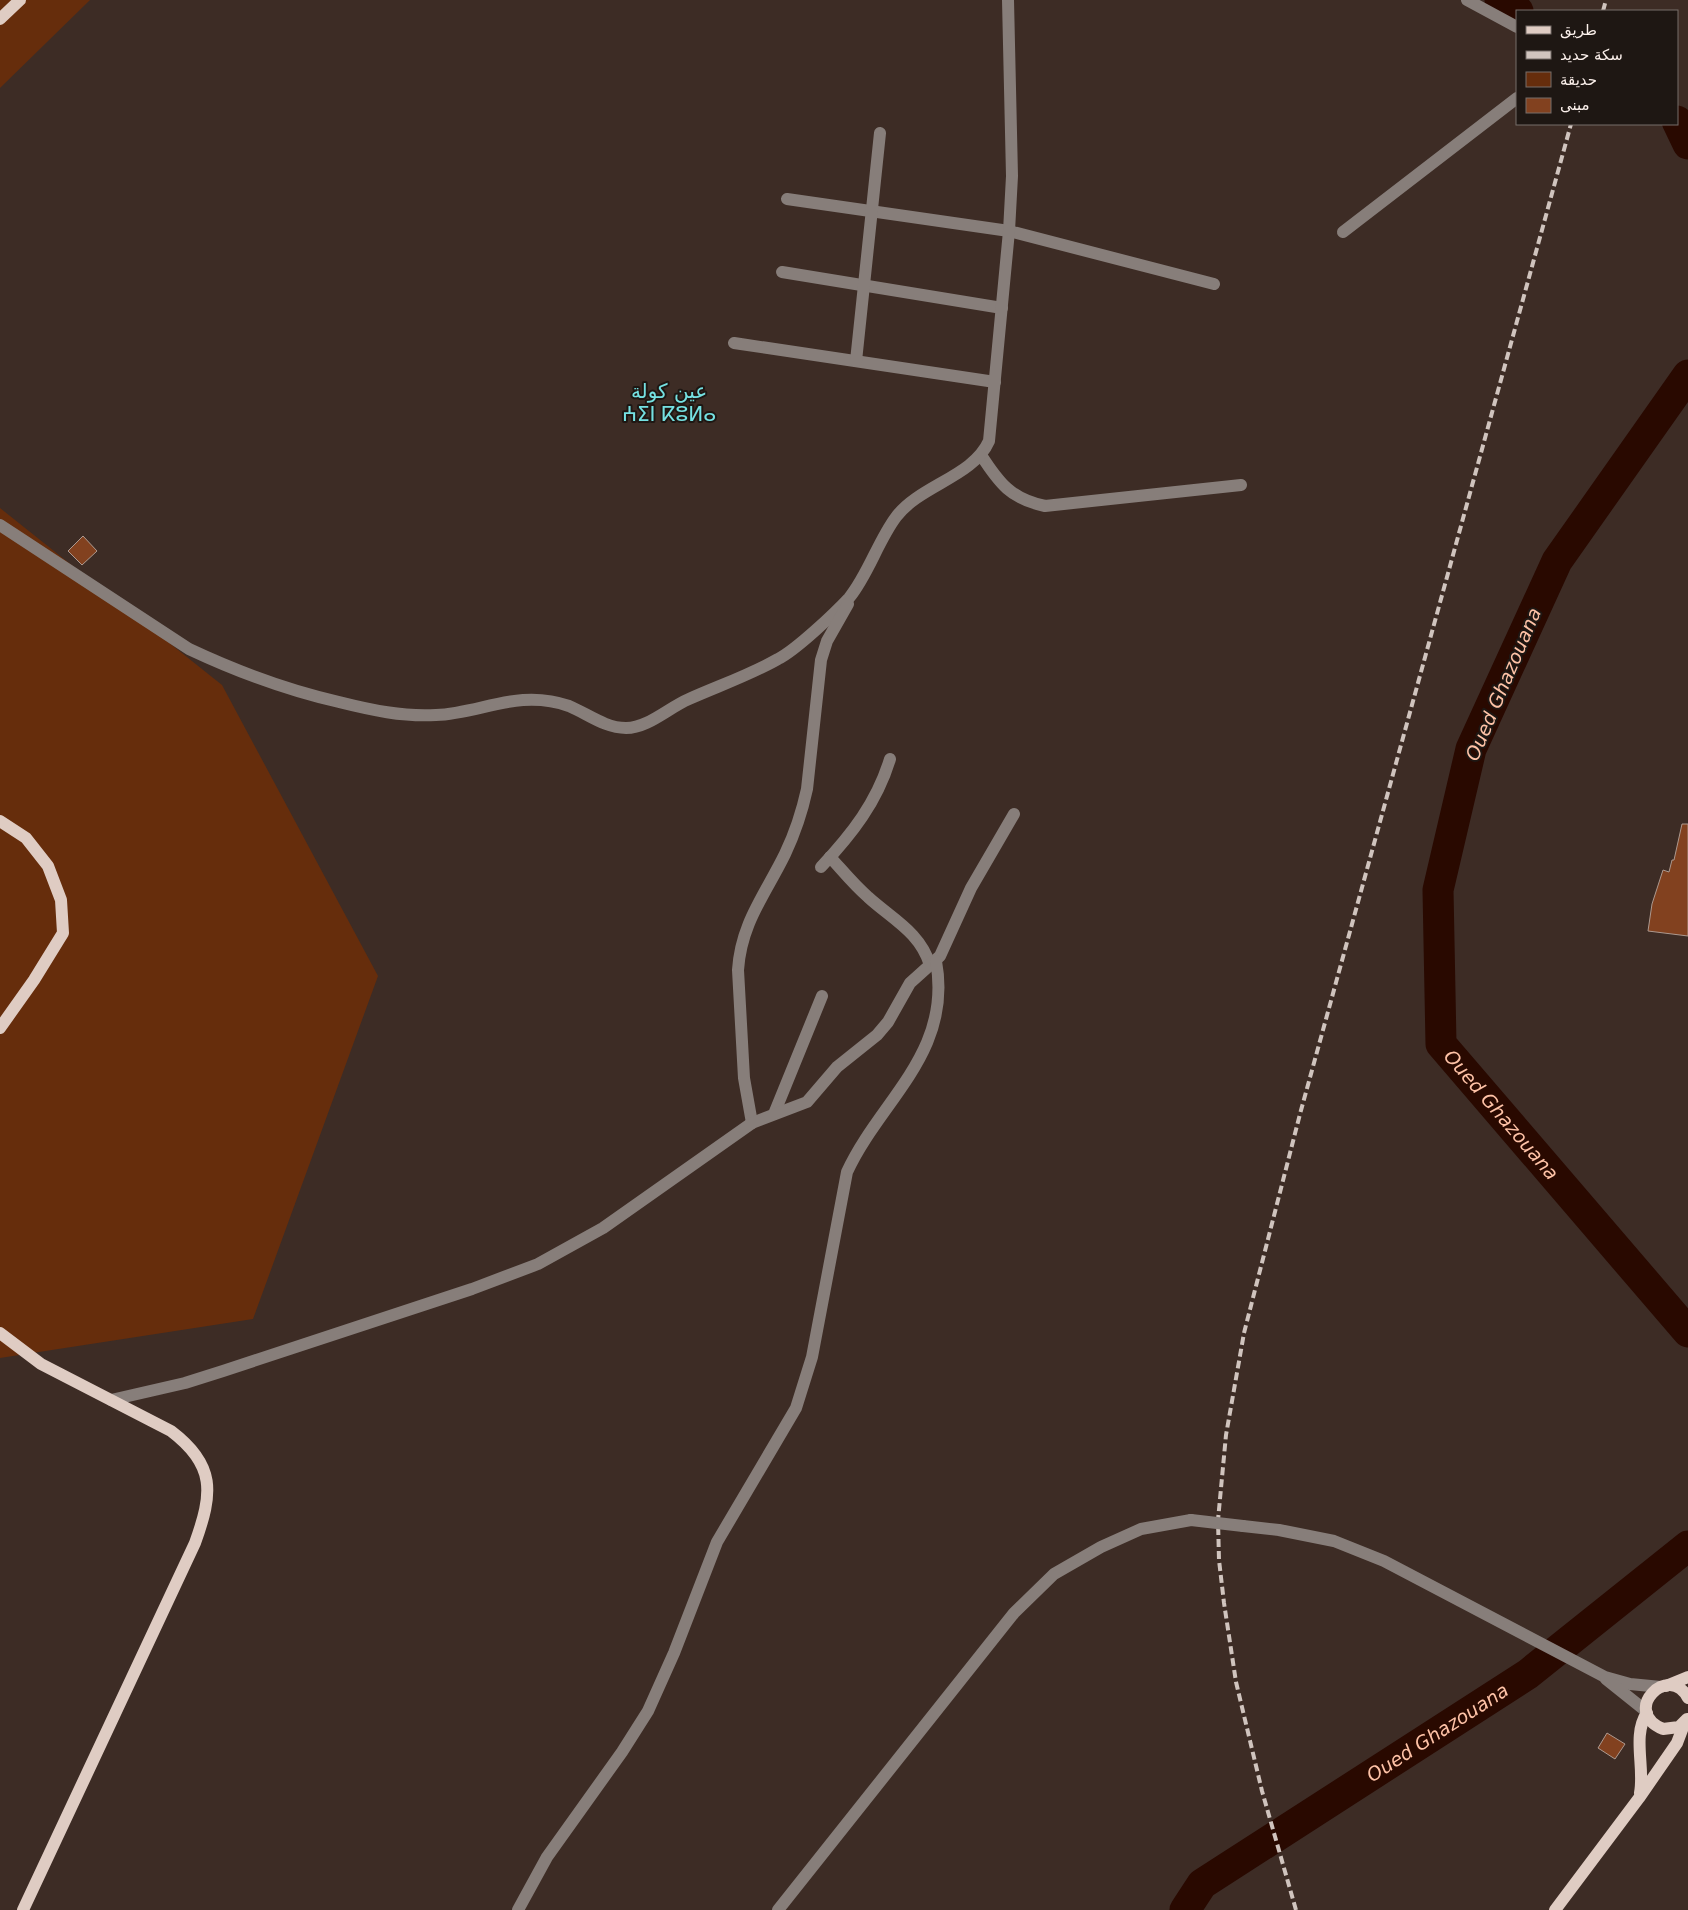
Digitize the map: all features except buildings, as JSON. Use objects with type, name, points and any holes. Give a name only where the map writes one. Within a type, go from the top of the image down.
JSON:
[{"type":"main road","points":[[0,19],[20,0]]},
{"type":"main road","points":[[0,821],[26,838],[48,866],[61,900],[63,933],[34,980],[0,1028]]},
{"type":"main road","points":[[0,1333],[41,1364],[171,1431],[190,1445],[200,1460],[207,1485],[203,1520],[167,1603],[23,1910]]},
{"type":"main road","points":[[1639,1798],[1642,1772],[1640,1732],[1649,1696],[1664,1686],[1688,1676]]},
{"type":"main road","points":[[1664,1686],[1680,1689],[1688,1698]]},
{"type":"main road","points":[[1646,1712],[1650,1720],[1663,1729],[1671,1730],[1686,1720]]},
{"type":"main road","points":[[1555,1910],[1639,1798],[1677,1743],[1686,1720]]},
{"type":"street","points":[[752,1123],[744,1078],[738,970],[739,954],[747,923],[790,844],[803,808],[807,789],[820,660],[827,641],[850,597],[890,527],[904,507],[981,455],[991,434],[1009,231],[1012,167],[1008,0]]},
{"type":"street","points":[[1467,0],[1516,26]]},
{"type":"street","points":[[1343,232],[1516,99]]},
{"type":"street","points":[[856,361],[880,133]]},
{"type":"street","points":[[787,199],[1009,231],[1214,284]]},
{"type":"street","points":[[782,272],[1002,308]]},
{"type":"street","points":[[734,343],[995,382]]},
{"type":"street","points":[[981,455],[1004,487],[1023,500],[1045,506],[1241,485]]},
{"type":"street","points":[[0,525],[189,649],[221,664],[287,690],[377,711],[406,715],[465,712],[505,703],[538,700],[568,706],[615,727],[636,727],[646,724],[673,706],[779,659],[798,645],[850,597]]},
{"type":"street","points":[[821,867],[847,839],[873,802],[883,782],[890,759]]},
{"type":"street","points":[[111,1400],[185,1383],[223,1371],[472,1289],[538,1264],[603,1228],[752,1123],[800,1106],[813,1097],[837,1067],[870,1042],[884,1028],[910,983],[933,963],[943,951],[977,875],[1014,814]]},
{"type":"street","points":[[518,1910],[547,1857],[622,1752],[648,1710],[674,1653],[720,1535],[796,1408],[812,1358],[847,1172],[855,1156],[909,1079],[924,1049],[938,1000],[939,975],[915,936],[868,898],[830,857]]},
{"type":"street","points":[[774,1114],[822,996]]},
{"type":"street","points":[[778,1910],[1014,1613],[1054,1574],[1101,1547],[1141,1529],[1191,1520],[1279,1530],[1334,1540],[1384,1561],[1533,1641],[1605,1677],[1630,1684],[1664,1686]]},
{"type":"street","points":[[1605,1677],[1646,1712]]},
{"type":"green space","points":[[0,0],[90,0],[0,88]]},
{"type":"green space","points":[[0,508],[222,685],[378,976],[253,1319],[0,1358]]},
{"type":"waterway","name":"Oued Ghazouana","points":[[1500,0],[1516,10]]},
{"type":"waterway","name":"Oued Ghazouana","points":[[1678,123],[1688,144]]},
{"type":"waterway","name":"Oued Ghazouana","points":[[1688,375],[1557,561],[1471,749],[1438,890],[1441,1044],[1688,1332]]},
{"type":"waterway","name":"Oued Ghazouana","points":[[1185,1910],[1202,1884],[1528,1674],[1688,1546]]},
{"type":"railway","points":[[1603,10],[1606,0]]},
{"type":"railway","points":[[1296,1910],[1262,1791],[1236,1682],[1224,1603],[1219,1560],[1218,1520],[1226,1435],[1244,1333],[1300,1114],[1571,125]]},
{"type":"district","name":"عين كولة ⵄⵉⵏ ⴽⵓⵍⴰ","points":[[669,402]]}]
